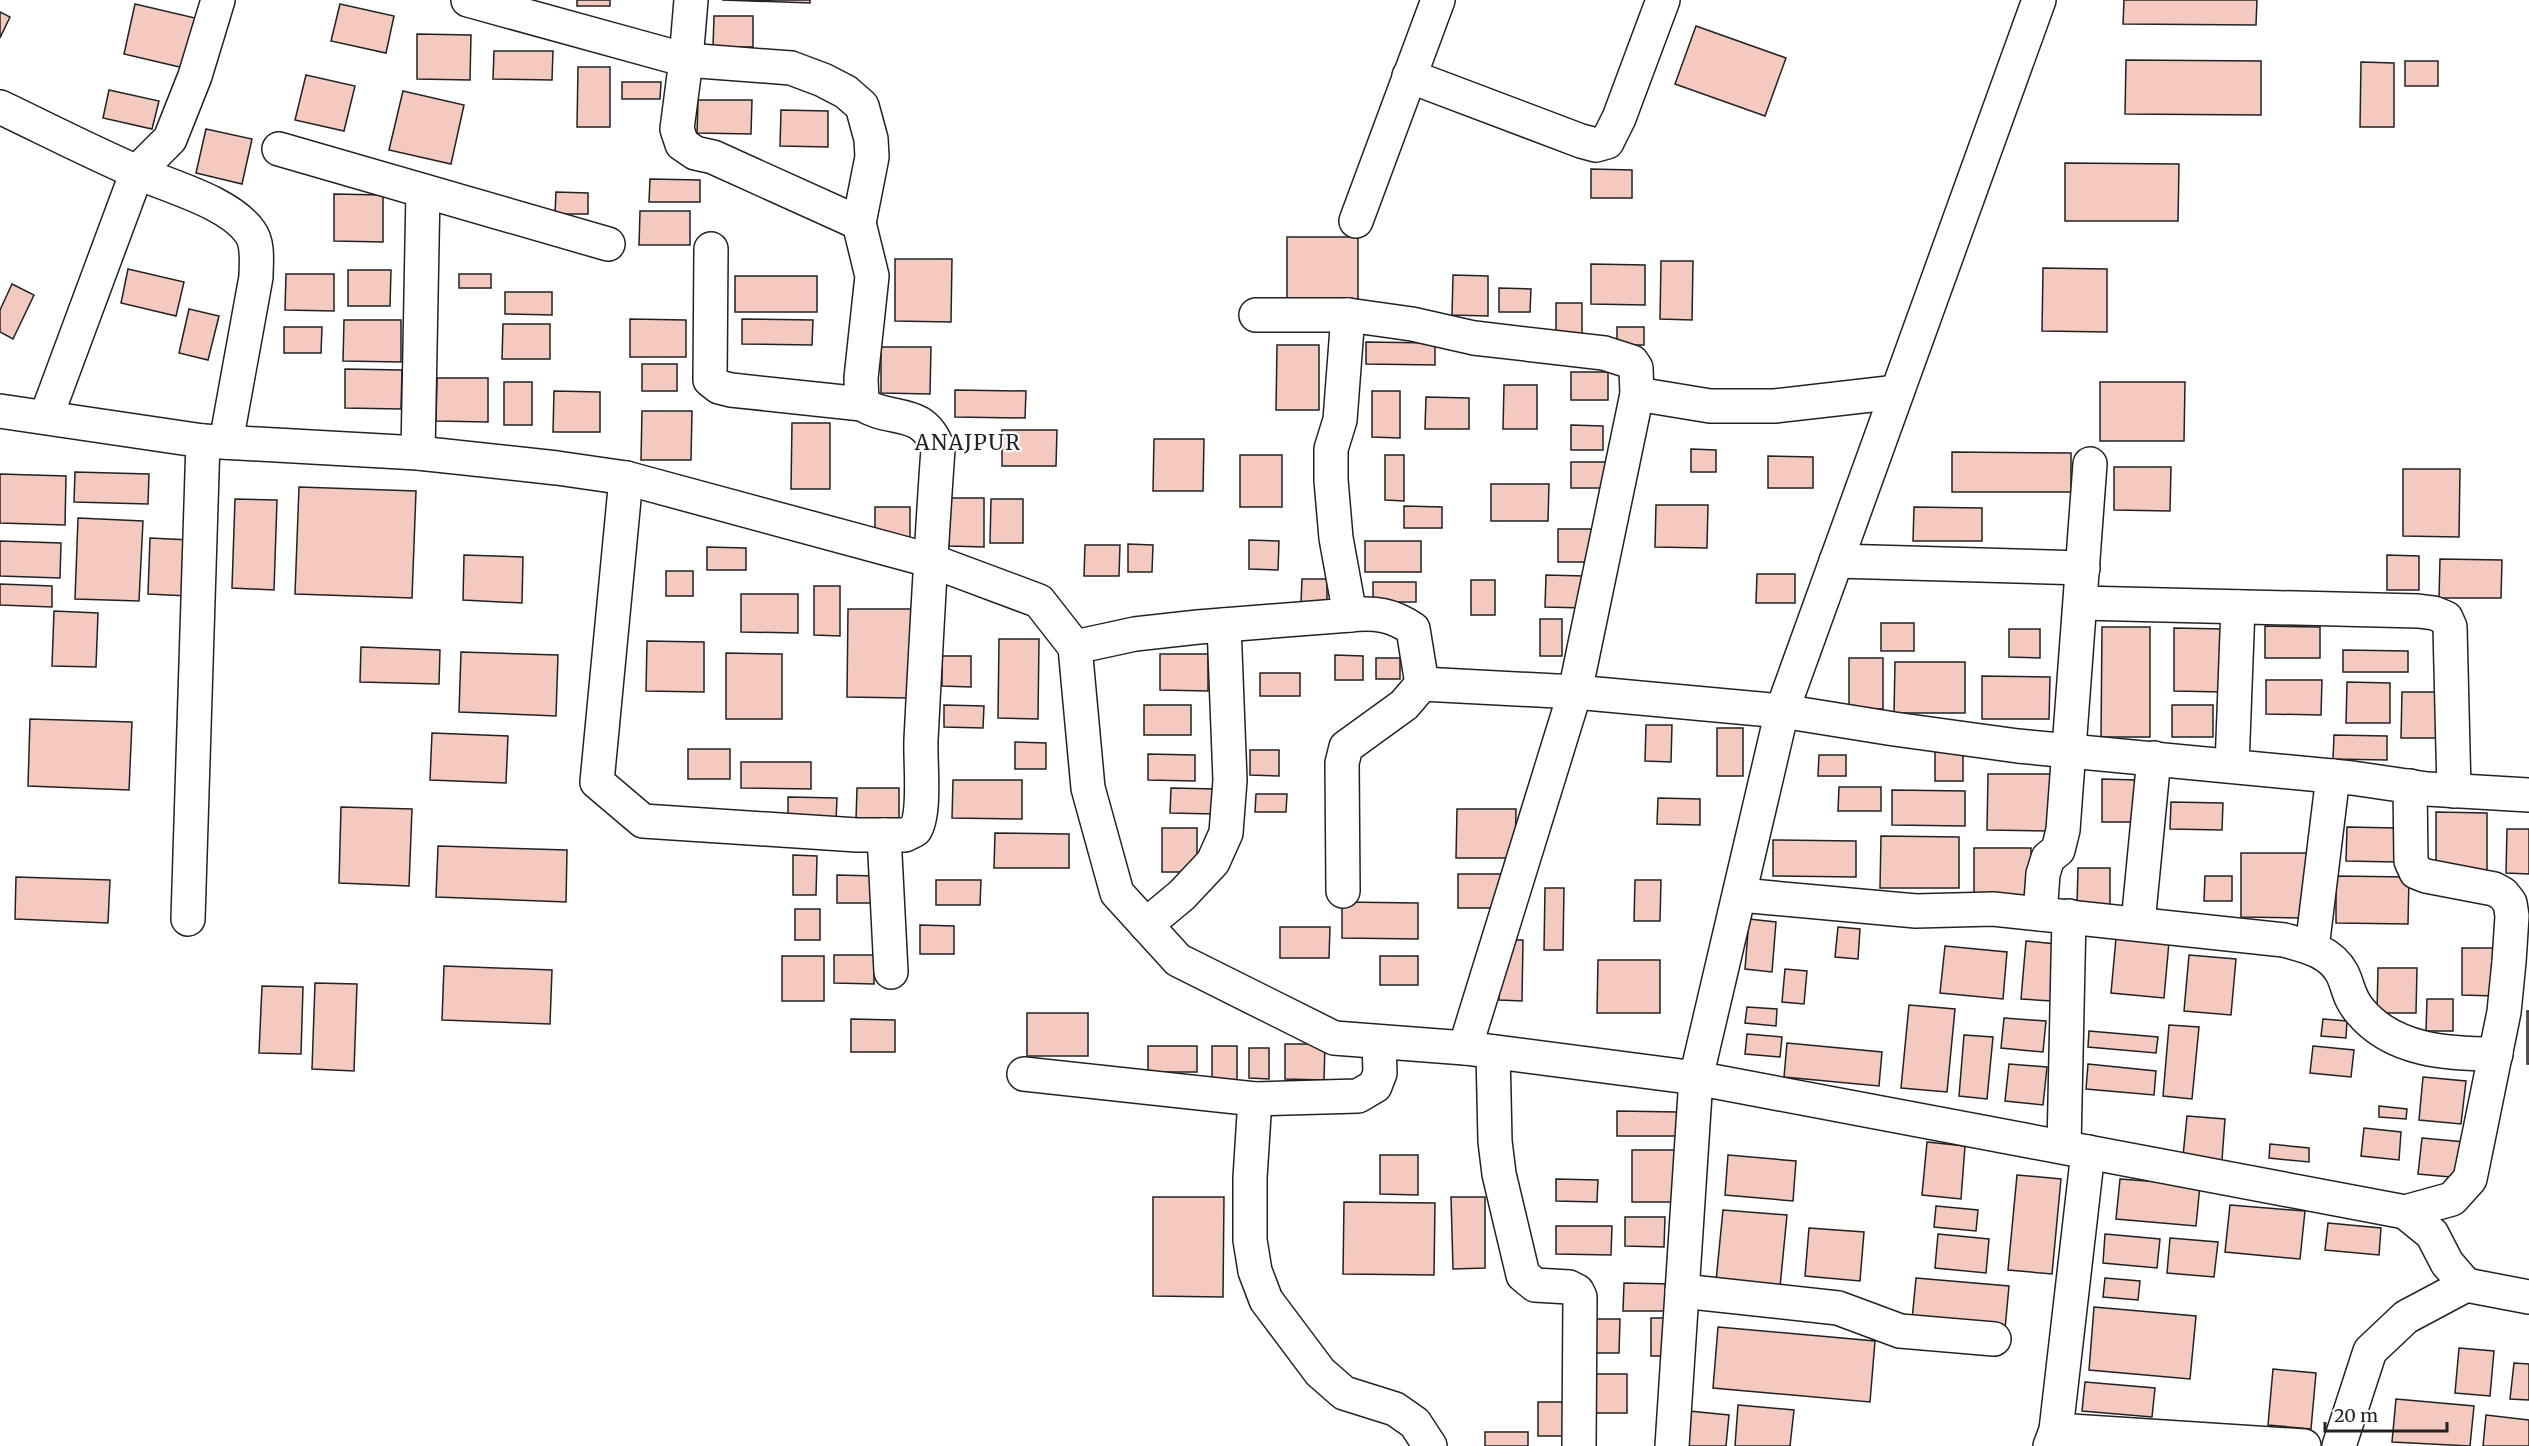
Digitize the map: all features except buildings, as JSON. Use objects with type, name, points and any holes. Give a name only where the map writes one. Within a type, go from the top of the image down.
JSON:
[{"type":"street","points":[[46,417],[137,172],[170,139],[195,75],[218,0]]},
{"type":"street","points":[[468,0],[686,60],[791,68],[846,92],[862,106],[872,139],[872,157],[859,223],[872,276],[861,378],[862,404]]},
{"type":"street","points":[[691,0],[677,129],[682,144],[695,153],[713,157],[859,223]]},
{"type":"street","points":[[1356,220],[1437,0]]},
{"type":"street","points":[[1409,76],[1581,141],[1596,145],[1607,142],[1619,118],[1663,0]]},
{"type":"street","points":[[1672,1446],[1696,1078],[1782,711],[2039,0]]},
{"type":"street","points":[[0,107],[137,172],[214,204],[239,220],[252,233],[256,251],[256,277],[215,441],[188,919]]},
{"type":"street","points":[[279,149],[608,244]]},
{"type":"street","points":[[418,453],[423,191]]},
{"type":"street","points":[[626,478],[597,782],[643,821],[884,835],[905,835],[915,830],[921,814],[920,771],[938,449],[933,436],[917,421],[884,411],[872,410],[862,404],[731,390],[719,387],[710,380],[711,249]]},
{"type":"street","points":[[1256,315],[1348,315],[1412,324],[1505,343],[1604,353],[1632,362],[1636,368],[1637,394],[1575,692],[1479,1050],[1499,1174],[1523,1275],[1534,1285],[1569,1287],[1577,1291],[1580,1297],[1579,1446]]},
{"type":"street","points":[[1348,315],[1340,420],[1331,449],[1331,480],[1336,538],[1350,615]]},
{"type":"street","points":[[1637,394],[1710,406],[1775,406],[1897,392]]},
{"type":"street","points":[[0,411],[215,441],[418,453],[626,478],[930,560],[1038,601],[1075,648],[1088,788],[1117,892],[1178,960],[1334,1038],[1479,1050],[1696,1078],[2405,1212],[2452,1199],[2470,1179],[2496,1054],[2520,916],[2503,894],[2494,889],[2416,872],[2411,861],[2410,786]]},
{"type":"street","points":[[2090,464],[2063,830],[2058,850],[2048,858],[2043,874],[2054,915],[2076,1150],[2053,1438],[2304,1446]]},
{"type":"street","points":[[1836,561],[2083,568]]},
{"type":"street","points":[[2081,603],[2418,611],[2434,613],[2446,618],[2450,627],[2454,791]]},
{"type":"street","points":[[2232,766],[2238,607]]},
{"type":"street","points":[[1075,648],[1135,634],[1364,613],[1398,618],[1413,629],[1422,684],[1404,705],[1346,747],[1342,763],[1343,891]]},
{"type":"street","points":[[1146,925],[1182,895],[1213,862],[1226,833],[1230,780],[1224,625]]},
{"type":"street","points":[[1422,684],[1575,692],[1782,711],[2018,746],[2333,776],[2454,791],[2529,795]]},
{"type":"street","points":[[2138,923],[2154,758]]},
{"type":"street","points":[[2312,948],[2333,776]]},
{"type":"street","points":[[884,835],[891,972]]},
{"type":"street","points":[[1740,895],[1916,911],[1993,909],[2284,939],[2312,948],[2329,957],[2342,974],[2348,994],[2361,1012],[2380,1029],[2403,1041],[2432,1051],[2496,1054]]},
{"type":"street","points":[[1024,1074],[1255,1099],[1358,1096],[1375,1086],[1380,1073],[1379,1042]]},
{"type":"street","points":[[1255,1099],[1250,1178],[1250,1240],[1255,1271],[1266,1300],[1320,1372],[1344,1393],[1401,1413],[1415,1423],[1430,1446]]},
{"type":"street","points":[[2405,1212],[2432,1234],[2447,1263],[2466,1285],[2529,1297]]},
{"type":"street","points":[[2339,1446],[2370,1351],[2406,1317],[2466,1285]]},
{"type":"street","points":[[1682,1291],[1838,1308],[1900,1331],[1994,1339]]},
{"type":"district","name":"ANAJPUR","points":[[968,443]]}]
